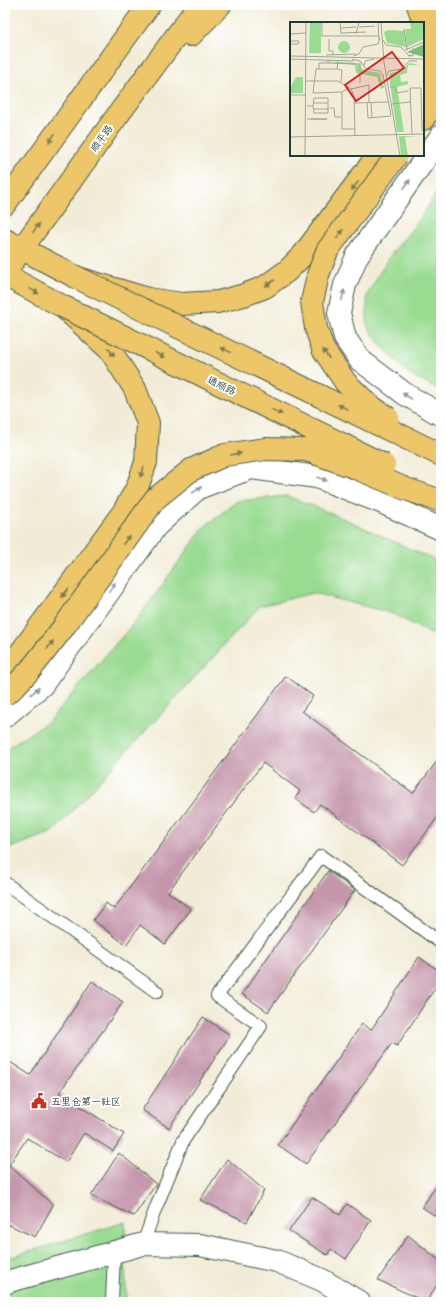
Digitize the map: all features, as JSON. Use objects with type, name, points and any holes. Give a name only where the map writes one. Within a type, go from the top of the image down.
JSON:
[{"type":"main road","points":[[97,76],[139,5]]},
{"type":"main road","points":[[5,204],[149,5]]},
{"type":"main road","name":"顺平路","points":[[5,271],[199,5]]},
{"type":"main road","points":[[115,119],[220,5]]},
{"type":"main road","points":[[418,5],[423,22]]},
{"type":"main road","points":[[435,5],[441,21]]},
{"type":"main road","points":[[424,27],[428,46],[427,76],[424,84]]},
{"type":"main road","points":[[424,118],[429,112],[441,84]]},
{"type":"main road","points":[[78,278],[148,298],[182,304],[218,302],[244,295],[265,287],[287,271],[303,255],[377,156]]},
{"type":"main road","points":[[396,156],[328,251],[318,275],[312,302],[316,328],[322,349],[346,383],[369,405],[392,421],[441,449]]},
{"type":"main road","points":[[5,240],[78,278],[441,455]]},
{"type":"main road","name":"通顺路","points":[[5,275],[62,306],[441,492]]},
{"type":"main road","points":[[5,674],[124,511],[137,488],[146,462],[148,423],[136,388],[110,350],[62,306]]},
{"type":"main road","points":[[5,694],[31,670],[156,499],[191,470],[225,456],[266,449],[306,450],[441,501]]},
{"type":"street","points":[[441,136],[356,256],[345,285],[339,313],[345,338],[360,360],[405,394],[441,415]]},
{"type":"street","points":[[5,716],[42,685],[156,526],[198,488],[252,468],[317,477],[381,502],[441,529]]},
{"type":"street","points":[[5,1283],[143,1244],[200,1245],[277,1261],[322,1280],[359,1302]]},
{"type":"lane","points":[[143,1244],[183,1141],[261,1026],[217,996],[321,856],[441,943]]},
{"type":"lane","points":[[5,883],[157,992]]},
{"type":"lane","points":[[112,1302],[114,1252]]},
{"type":"green space","points":[[441,185],[441,390],[410,375],[378,342],[367,325],[367,295],[389,257],[420,219]]},
{"type":"green space","points":[[287,496],[338,516],[441,563],[441,639],[391,613],[313,593],[260,606],[53,832],[5,850],[5,749],[48,722],[139,617],[204,527],[237,501]]},
{"type":"green space","points":[[125,1222],[126,1302],[5,1302],[5,1259]]},
{"type":"building","points":[[286,676],[313,696],[302,711],[413,793],[441,756],[441,813],[402,865],[320,804],[314,812],[295,798],[300,791],[263,763],[168,892],[191,909],[165,944],[140,925],[126,945],[93,920],[106,903],[114,909]]},
{"type":"building","points":[[328,871],[355,890],[268,1012],[242,994]]},
{"type":"building","points":[[419,957],[441,972],[441,979],[397,1046],[392,1043],[306,1164],[278,1145],[362,1024],[371,1030]]},
{"type":"building","points":[[92,981],[123,1002],[59,1093],[124,1134],[113,1151],[84,1133],[66,1162],[27,1138],[9,1165],[53,1205],[35,1237],[5,1223],[5,1070],[10,1062],[30,1075]]},
{"type":"building","points":[[203,1017],[230,1035],[169,1128],[142,1110]]},
{"type":"building","points":[[119,1153],[156,1184],[134,1216],[91,1196]]},
{"type":"building","points":[[227,1159],[264,1190],[247,1222],[200,1200]]},
{"type":"building","points":[[441,1179],[441,1220],[422,1207]]},
{"type":"building","points":[[312,1197],[340,1215],[347,1204],[371,1220],[346,1259],[331,1249],[327,1255],[289,1231]]},
{"type":"building","points":[[408,1235],[441,1262],[441,1279],[426,1302],[378,1280]]},
{"type":"place","name":"五里仓第一社区","points":[[39,1101]]}]
